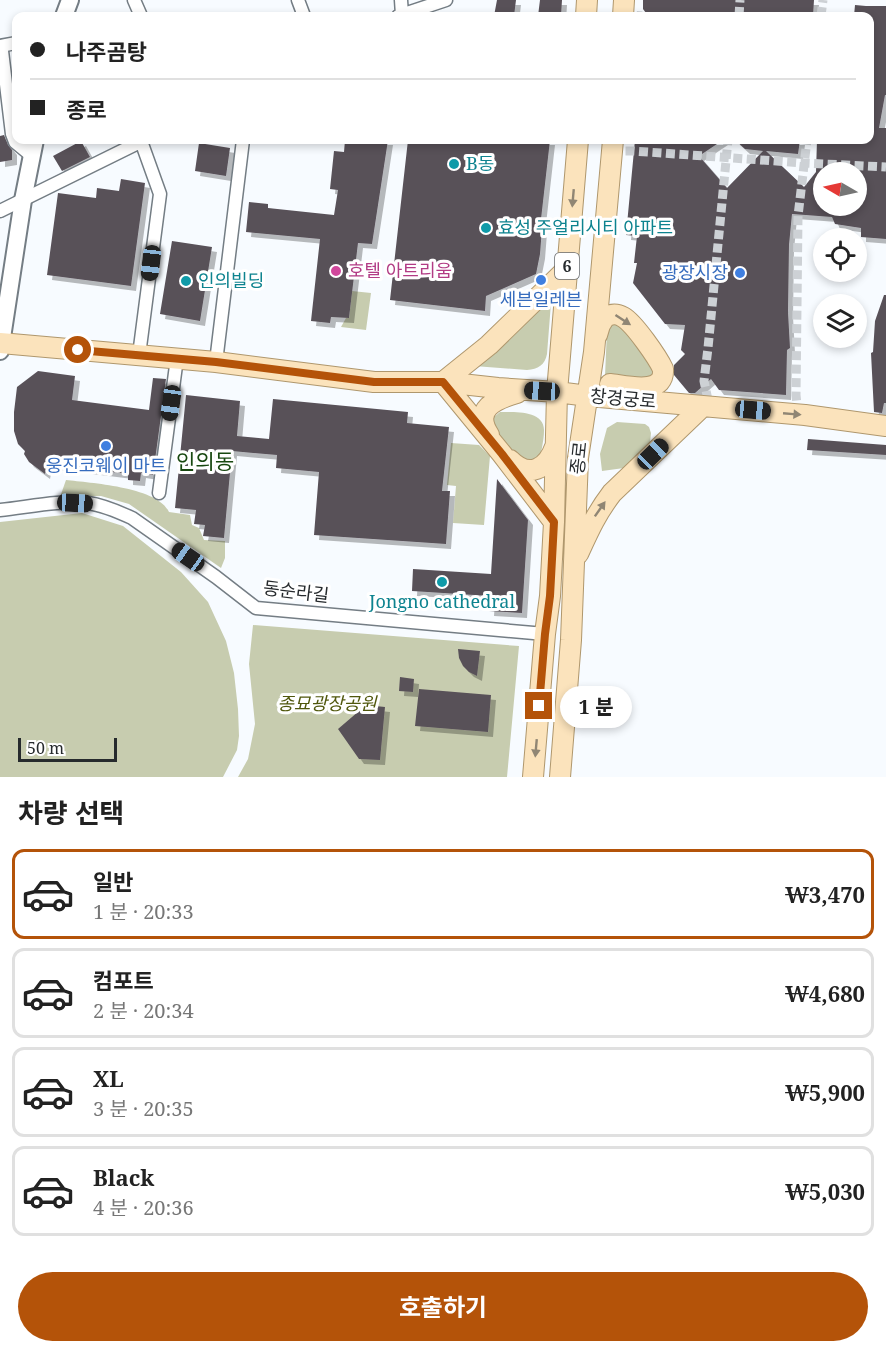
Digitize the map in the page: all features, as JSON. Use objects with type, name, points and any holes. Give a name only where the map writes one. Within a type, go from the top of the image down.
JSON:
[{"type":"main road","name":"종로","points":[[533,777],[550,596],[557,392],[578,144]]},
{"type":"main road","name":"종로","points":[[560,777],[571,640],[578,458],[594,352],[613,144]]},
{"type":"main road","points":[[554,522],[443,382],[489,345],[567,270]]},
{"type":"main road","points":[[589,390],[607,384],[651,387],[661,382],[664,374],[662,366],[639,334],[626,319],[618,315],[605,316],[600,325],[594,352]]},
{"type":"main road","name":"창경궁로","points":[[0,346],[177,358],[374,382],[443,382],[557,392],[589,390],[703,406],[805,415],[886,426]]},
{"type":"main road","points":[[527,390],[491,403],[485,410],[487,432],[512,461],[529,470],[544,465],[555,447]]},
{"type":"main road","points":[[575,562],[599,509],[612,493],[703,406]]},
{"type":"street","points":[[412,12],[446,0]]},
{"type":"street","points":[[0,47],[12,134]]},
{"type":"street","points":[[0,211],[134,144]]},
{"type":"street","points":[[139,355],[160,194],[143,144]]},
{"type":"street","points":[[216,362],[243,144]]},
{"type":"street","points":[[0,346],[10,321],[16,281],[13,268],[19,257],[26,214],[23,200],[34,148]]},
{"type":"street","points":[[159,493],[177,358]]},
{"type":"street","name":"동순라길","points":[[0,510],[75,503],[91,504],[123,513],[188,557],[256,608],[545,634]]},
{"type":"green space","points":[[352,291],[371,293],[366,330],[341,327],[346,318],[349,318]]},
{"type":"green space","points":[[548,301],[551,303],[547,354],[540,366],[527,370],[474,366],[519,328]]},
{"type":"green space","points":[[618,322],[656,368],[656,379],[607,379],[605,376],[607,330],[611,323]]},
{"type":"green space","points":[[500,412],[528,414],[540,419],[543,424],[544,438],[540,460],[520,464],[491,425],[494,417]]},
{"type":"green space","points":[[617,422],[645,424],[651,433],[650,443],[624,468],[602,471],[600,454],[607,428]]},
{"type":"green space","points":[[451,443],[479,445],[490,456],[484,525],[453,523],[456,486],[447,485]]},
{"type":"green space","points":[[66,480],[107,485],[138,492],[152,497],[169,512],[190,515],[192,525],[199,528],[204,540],[225,541],[225,558],[221,568],[129,504],[101,496],[60,497]]},
{"type":"green space","points":[[82,513],[123,526],[181,572],[208,602],[226,641],[234,673],[238,709],[237,750],[223,777],[0,777],[0,522]]},
{"type":"green space","name":"종묘광장공원","points":[[253,625],[519,646],[507,777],[238,777],[248,759],[255,724],[249,664]]},
{"type":"building","points":[[497,0],[516,0],[514,12],[495,12]]},
{"type":"building","points":[[540,0],[562,0],[561,12],[538,12]]},
{"type":"building","points":[[643,0],[814,0],[813,12],[645,12]]},
{"type":"building","name":"광장시장","points":[[855,5],[886,6],[886,95],[879,128],[886,128],[886,239],[867,237],[867,228],[835,224],[832,217],[819,216],[867,216],[867,162],[816,162],[817,144],[874,144],[874,12],[854,12]]},
{"type":"building","points":[[4,135],[12,150],[12,160],[0,162],[0,136]]},
{"type":"building","points":[[75,144],[83,144],[90,157],[62,171],[53,156]]},
{"type":"building","points":[[199,144],[230,148],[226,176],[195,171]]},
{"type":"building","points":[[345,144],[387,144],[372,244],[358,243],[349,318],[331,317],[330,323],[311,321],[320,239],[246,232],[249,202],[268,204],[268,208],[334,215],[338,190],[330,189],[334,151],[344,152]]},
{"type":"building","points":[[408,144],[550,144],[540,228],[542,228],[540,254],[536,274],[486,296],[485,311],[390,300]]},
{"type":"building","name":"광장시장","points":[[635,144],[717,144],[699,156],[727,188],[763,151],[745,149],[739,144],[799,144],[798,154],[766,151],[804,187],[813,176],[813,216],[792,214],[788,312],[790,348],[787,350],[786,395],[719,390],[711,379],[695,393],[689,393],[674,375],[674,365],[685,354],[681,350],[685,325],[665,324],[633,283],[637,263],[634,263],[637,236],[626,235]]},
{"type":"building","points":[[121,179],[145,183],[131,286],[47,275],[58,193],[96,198],[97,188],[119,191]]},
{"type":"building","name":"인의빌딩","points":[[172,241],[212,247],[200,321],[160,314]]},
{"type":"building","points":[[884,295],[886,295],[886,403],[884,403],[882,413],[874,412],[871,353],[873,352],[875,321]]},
{"type":"building","points":[[38,371],[75,376],[72,400],[149,410],[153,378],[166,379],[153,475],[141,473],[140,481],[128,480],[128,474],[47,464],[45,474],[29,462],[24,454],[25,451],[18,444],[14,431],[14,412],[17,387]]},
{"type":"building","points":[[186,395],[240,401],[237,436],[269,439],[273,399],[408,412],[407,423],[449,427],[442,491],[450,491],[446,544],[314,535],[319,472],[276,468],[277,455],[232,451],[224,538],[203,536],[205,525],[194,524],[196,510],[175,508]]},
{"type":"building","points":[[808,439],[886,445],[886,455],[807,450]]},
{"type":"building","points":[[497,479],[528,520],[522,613],[489,611],[490,596],[412,591],[413,569],[491,574]]},
{"type":"building","points":[[458,649],[480,651],[477,676],[463,666]]},
{"type":"building","points":[[400,677],[414,679],[413,692],[399,691]]},
{"type":"building","points":[[419,689],[491,695],[488,732],[415,726]]},
{"type":"building","points":[[366,705],[385,707],[380,760],[359,759],[338,729]]},
{"type":"tunnel","points":[[739,12],[740,0]]},
{"type":"tunnel","points":[[822,12],[823,0]]},
{"type":"tunnel","points":[[708,400],[704,381],[728,144]]},
{"type":"tunnel","points":[[798,414],[796,395],[798,216],[807,144]]},
{"type":"tunnel","points":[[612,151],[886,167]]},
{"type":"place","name":"B동","points":[[454,164]]},
{"type":"place","name":"효성 주얼리시티 아파트","points":[[486,228]]},
{"type":"place","name":"호텔 아트리움","points":[[336,271]]},
{"type":"place","name":"광장시장","points":[[740,273]]},
{"type":"place","name":"세븐일레븐","points":[[541,280]]},
{"type":"place","name":"인의빌딩","points":[[186,281]]},
{"type":"place","name":"웅진코웨이 마트","points":[[106,446]]},
{"type":"place","name":"Jongno cathedral","points":[[442,582]]},
{"type":"district","name":"인의동","points":[[205,462]]},
{"type":"route","points":[[78,350],[216,362],[374,382],[443,382],[554,522],[550,596],[539,706]]}]
